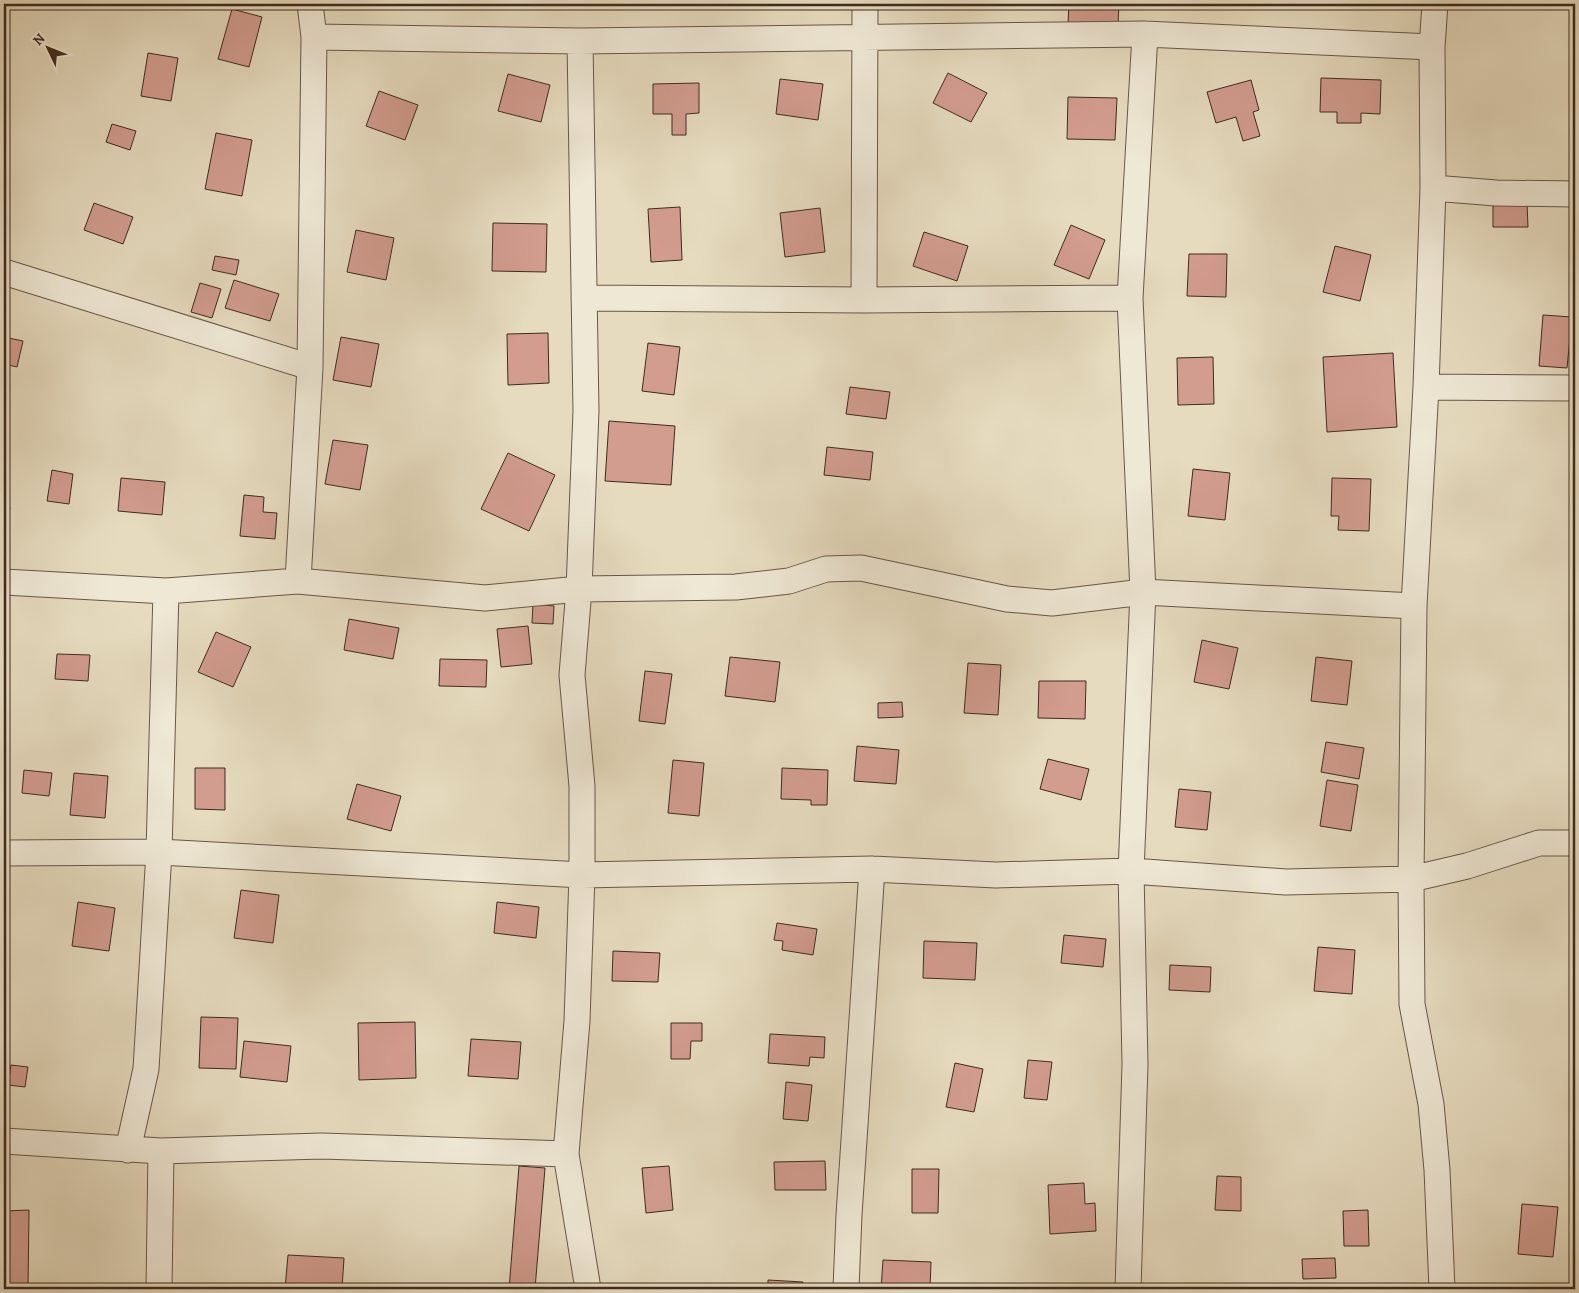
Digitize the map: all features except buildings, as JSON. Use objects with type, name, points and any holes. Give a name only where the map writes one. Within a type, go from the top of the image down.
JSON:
[{"type":"street","points":[[298,581],[310,367],[314,37],[310,4]]},
{"type":"street","points":[[864,300],[865,4]]},
{"type":"street","points":[[1435,4],[1432,47],[1433,188],[1426,387],[1414,606],[1411,879],[1412,1004],[1431,1104],[1437,1170],[1442,1289]]},
{"type":"street","points":[[314,37],[580,41],[1145,34],[1432,47]]},
{"type":"street","points":[[1128,1289],[1135,1064],[1131,871],[1143,592],[1130,298],[1145,34]]},
{"type":"street","points":[[580,41],[586,410],[580,589],[572,675],[582,786],[582,875],[577,1021],[566,1154],[588,1289]]},
{"type":"street","points":[[1433,188],[1496,193],[1575,194]]},
{"type":"street","points":[[4,272],[310,367]]},
{"type":"street","points":[[584,298],[864,300],[1130,298]]},
{"type":"street","points":[[1426,387],[1575,388]]},
{"type":"street","points":[[4,582],[166,591],[298,581],[485,598],[580,589],[736,586],[789,581],[826,569],[861,568],[1007,598],[1052,603],[1143,592],[1414,606]]},
{"type":"street","points":[[128,1150],[146,1069],[159,852],[166,591]]},
{"type":"street","points":[[4,853],[159,852],[582,875],[872,869],[996,875],[1131,871],[1286,882],[1411,879],[1467,866],[1538,843],[1575,843]]},
{"type":"street","points":[[846,1289],[849,1215],[872,869]]},
{"type":"street","points":[[4,1142],[161,1151],[322,1146],[566,1154]]},
{"type":"street","points":[[159,1289],[161,1151]]}]
